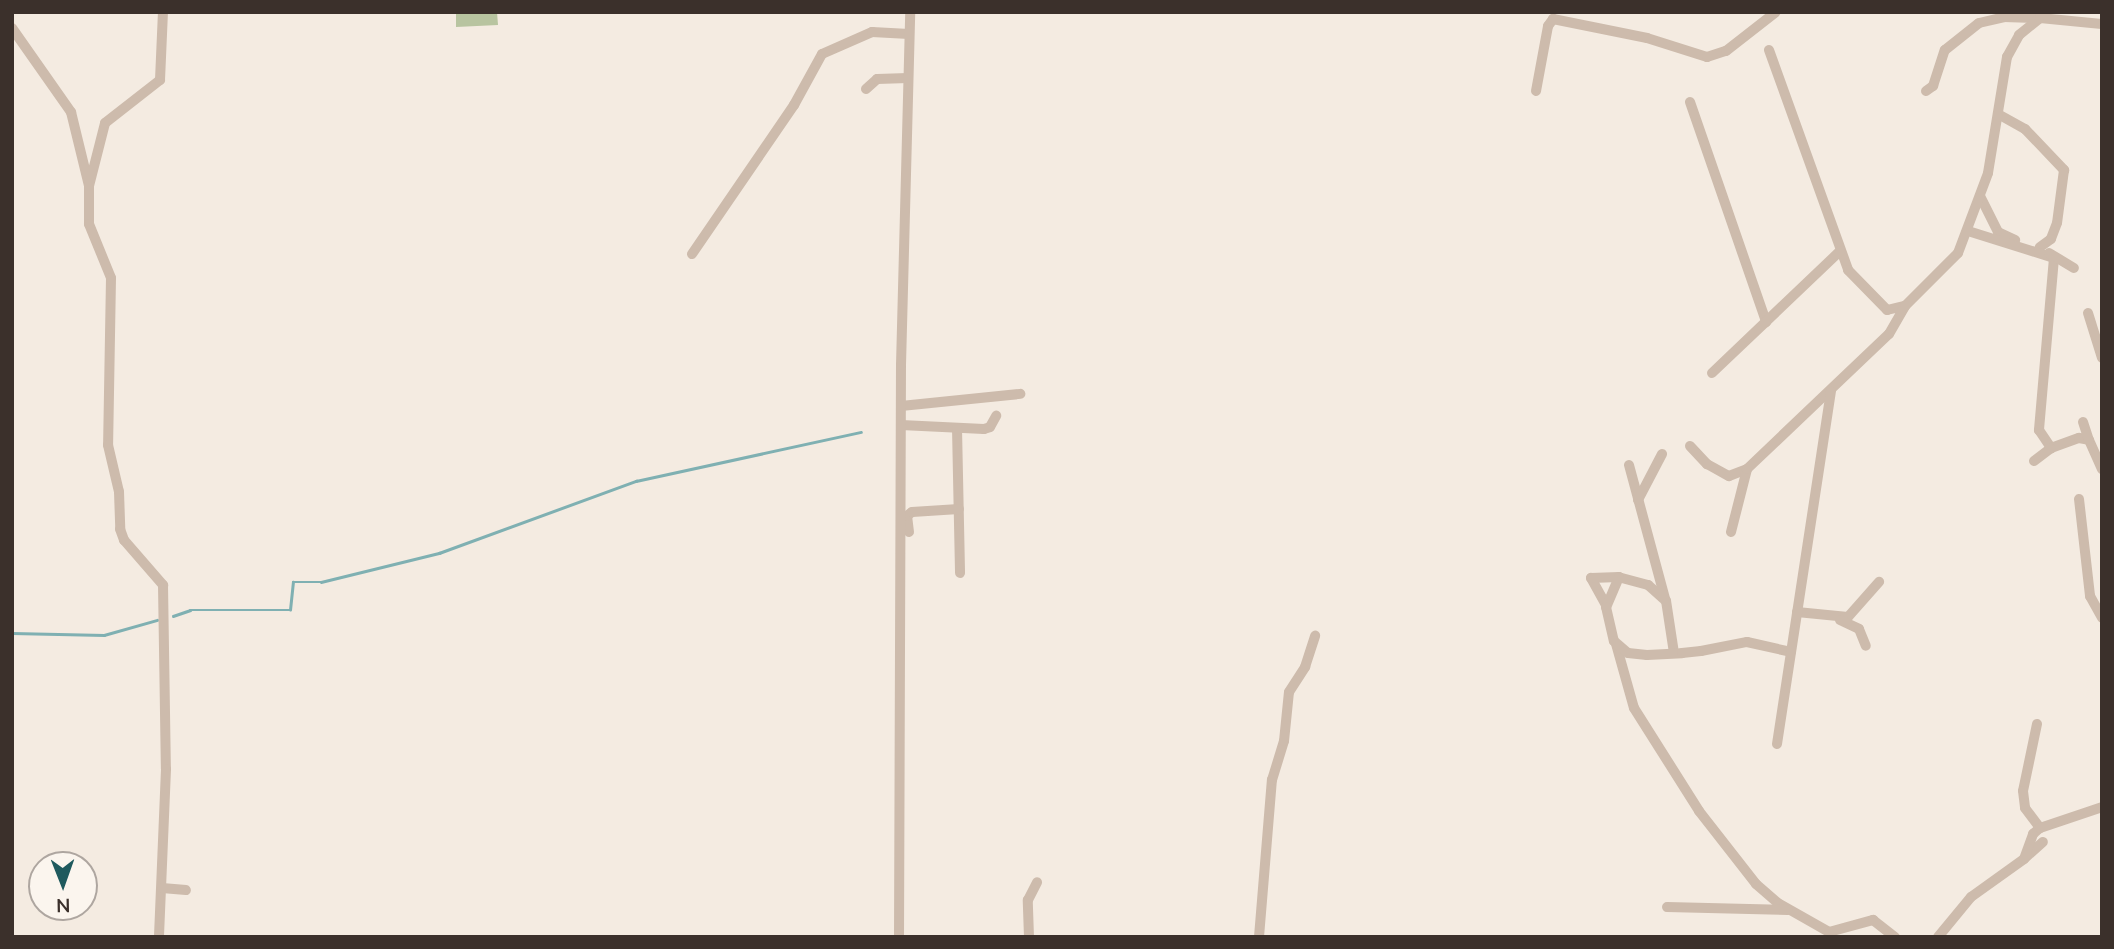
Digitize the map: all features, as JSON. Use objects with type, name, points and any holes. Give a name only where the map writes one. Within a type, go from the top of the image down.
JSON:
[{"type":"street","points":[[159,937],[162,888],[165,601],[163,585],[124,540],[120,529],[119,492],[108,445],[111,278],[89,224],[89,186],[104,123],[160,80],[163,12]]},
{"type":"street","points":[[899,937],[904,518],[901,405],[910,12]]},
{"type":"street","points":[[1576,12],[1580,24]]},
{"type":"street","points":[[1536,91],[1550,21],[1580,24],[1713,57],[1776,12]]},
{"type":"street","points":[[1926,91],[1933,86],[1945,50],[1979,23],[2004,17],[2102,24]]},
{"type":"street","points":[[1729,476],[1747,469],[1831,391],[1893,330],[1905,306],[1958,253],[1980,196],[2010,49],[2028,25],[2040,18]]},
{"type":"street","points":[[12,28],[71,112],[89,186]]},
{"type":"street","points":[[692,254],[794,105],[822,54],[872,32],[909,34]]},
{"type":"street","points":[[1769,50],[1848,270],[1887,310],[1905,306]]},
{"type":"street","points":[[866,89],[877,79],[908,78]]},
{"type":"street","points":[[1689,102],[1766,322]]},
{"type":"street","points":[[1998,114],[2025,129],[2064,170],[2054,233],[2040,247]]},
{"type":"street","points":[[1980,196],[1998,232],[2040,247],[2054,258]]},
{"type":"street","points":[[1968,231],[2054,258],[2074,268]]},
{"type":"street","points":[[1712,373],[1840,251]]},
{"type":"street","points":[[2051,448],[2039,430],[2039,417],[2054,258]]},
{"type":"street","points":[[2088,313],[2102,358]]},
{"type":"street","points":[[1777,744],[1831,391]]},
{"type":"street","points":[[901,405],[1020,394]]},
{"type":"street","points":[[901,425],[990,427],[996,416]]},
{"type":"street","points":[[2083,422],[2102,469]]},
{"type":"street","points":[[957,428],[960,573]]},
{"type":"street","points":[[2034,461],[2051,448],[2079,439],[2090,440]]},
{"type":"street","points":[[1690,446],[1707,464],[1744,484]]},
{"type":"street","points":[[1638,499],[1662,454]]},
{"type":"street","points":[[1629,466],[1666,601],[1674,653]]},
{"type":"street","points":[[1731,532],[1747,469]]},
{"type":"street","points":[[2080,499],[2090,596],[2102,618]]},
{"type":"street","points":[[904,518],[927,508],[959,509]]},
{"type":"street","points":[[904,518],[909,532]]},
{"type":"street","points":[[1666,601],[1648,585],[1619,577],[1591,578],[1606,604],[1634,708],[1673,763],[1699,811],[1756,884],[1824,934],[1873,919],[1895,937]]},
{"type":"street","points":[[1606,604],[1619,577]]},
{"type":"street","points":[[1843,618],[1879,582]]},
{"type":"street","points":[[1797,612],[1843,618],[1859,629],[1866,646]]},
{"type":"street","points":[[1259,937],[1272,780],[1284,741],[1289,692],[1305,667],[1315,636]]},
{"type":"street","points":[[1616,644],[1636,655],[1674,653],[1747,642],[1791,652]]},
{"type":"street","points":[[2037,724],[2023,791],[2025,808],[2040,828]]},
{"type":"street","points":[[2024,859],[2040,828],[2102,807]]},
{"type":"street","points":[[1938,936],[1971,897],[2043,842]]},
{"type":"street","points":[[1029,937],[1028,900],[1037,882]]},
{"type":"street","points":[[162,888],[186,890]]},
{"type":"street","points":[[1667,906],[1788,910]]},
{"type":"green space","points":[[456,12],[497,12],[498,25],[456,27]]},
{"type":"waterway","points":[[173,616],[190,610],[290,610],[293,582],[321,582],[439,553],[636,481],[861,432]]},
{"type":"waterway","points":[[12,633],[104,635],[157,620]]}]
